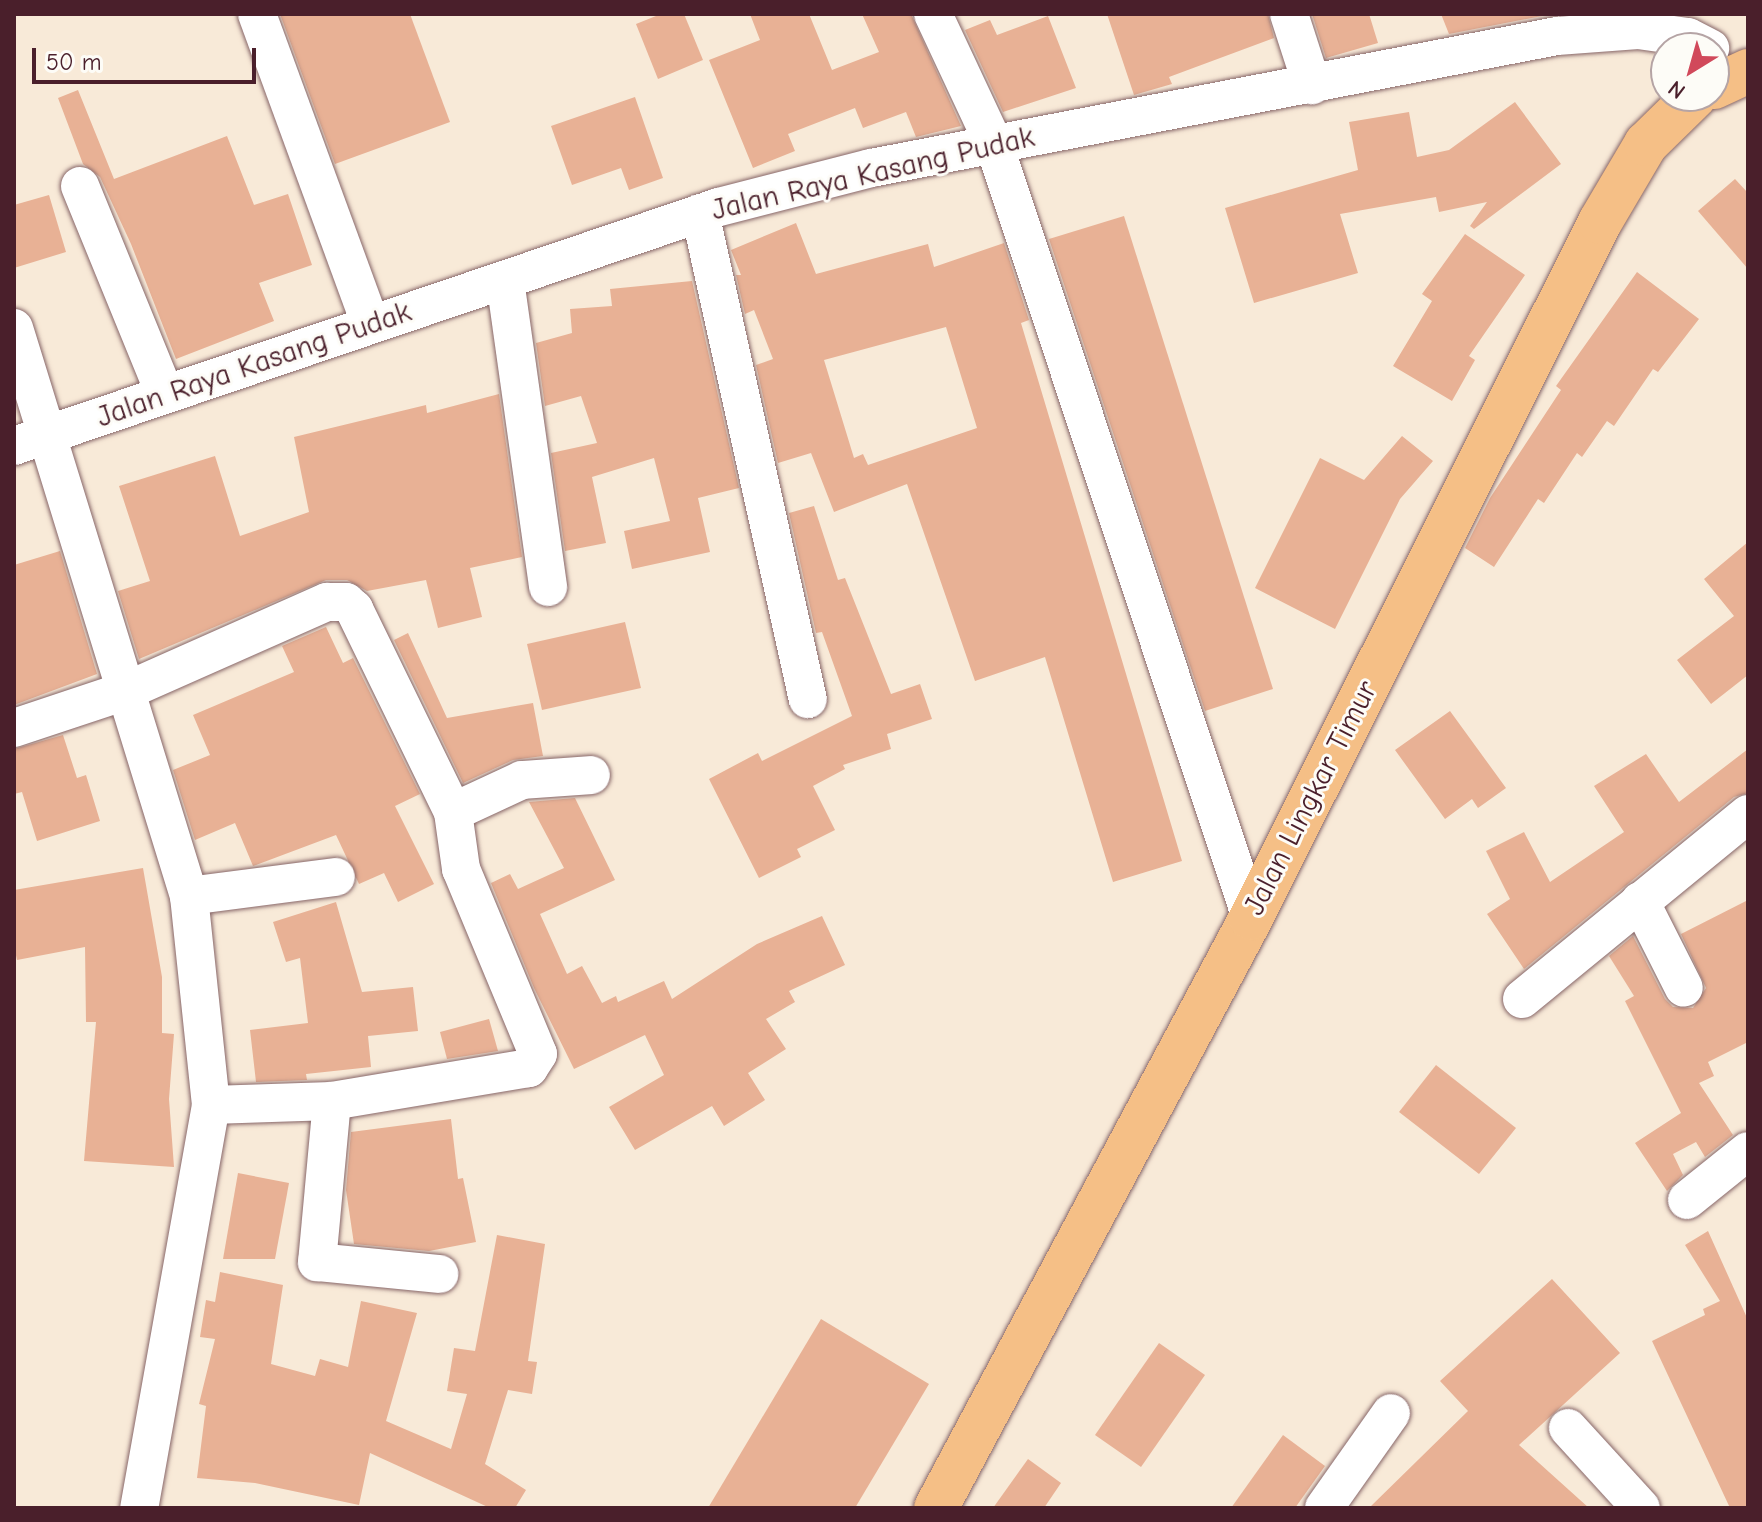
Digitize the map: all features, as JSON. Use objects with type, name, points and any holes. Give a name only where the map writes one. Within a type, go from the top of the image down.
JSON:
[{"type":"highway","points":[[1730,79],[1748,70]]},
{"type":"highway","name":"Jalan Lingkar Timur","points":[[936,1508],[1251,918],[1600,222],[1646,144],[1679,112]]},
{"type":"street","points":[[257,14],[370,323]]},
{"type":"street","points":[[933,14],[994,144],[1251,918]]},
{"type":"street","points":[[1289,14],[1312,85]]},
{"type":"street","name":"Jalan Raya Kasang Pudak","points":[[14,446],[51,436],[370,323],[700,213],[871,168],[1312,85],[1553,25],[1652,32]]},
{"type":"street","name":"Jalan Raya Kasang Pudak","points":[[1730,60],[1748,70]]},
{"type":"street","points":[[80,186],[165,394]]},
{"type":"street","points":[[700,213],[808,699]]},
{"type":"street","points":[[505,280],[548,587]]},
{"type":"street","points":[[14,328],[51,436],[189,896],[211,1105],[139,1508]]},
{"type":"street","points":[[14,728],[128,690],[327,602],[346,602],[453,812],[461,869],[538,1054],[529,1068],[332,1101],[211,1105]]},
{"type":"street","points":[[453,812],[522,780],[591,775]]},
{"type":"street","points":[[1522,999],[1748,814]]},
{"type":"street","points":[[189,896],[336,877]]},
{"type":"street","points":[[1640,901],[1684,988]]},
{"type":"street","points":[[332,1101],[317,1262],[439,1274]]},
{"type":"street","points":[[1687,1200],[1748,1151]]},
{"type":"street","points":[[1324,1508],[1391,1413]]},
{"type":"street","points":[[1568,1428],[1641,1508]]},
{"type":"building","points":[[280,14],[410,14],[450,122],[335,164]]},
{"type":"building","points":[[661,14],[684,14],[703,60],[658,79],[636,24]]},
{"type":"building","points":[[750,14],[809,14],[832,70],[879,52],[862,14],[911,14],[961,126],[916,137],[906,112],[863,128],[855,108],[788,134],[795,151],[753,168],[709,60],[760,40]]},
{"type":"building","points":[[1107,14],[1268,14],[1274,38],[1169,77],[1172,84],[1134,95]]},
{"type":"building","points":[[1312,14],[1369,14],[1378,43],[1326,58]]},
{"type":"building","points":[[1441,14],[1542,14],[1542,16],[1449,34]]},
{"type":"building","points":[[1048,16],[1076,88],[1003,112],[965,30],[990,20],[997,35]]},
{"type":"building","points":[[78,90],[114,179],[227,136],[254,205],[288,194],[312,265],[259,283],[274,321],[176,359],[131,244],[100,177],[83,164],[58,98]]},
{"type":"building","points":[[635,97],[663,178],[629,190],[621,168],[572,185],[551,126]]},
{"type":"building","points":[[1515,102],[1561,164],[1474,229],[1470,226],[1487,202],[1439,212],[1436,197],[1340,214],[1358,273],[1254,303],[1225,208],[1358,170],[1349,122],[1409,112],[1417,157],[1449,150]]},
{"type":"building","points":[[1735,179],[1748,193],[1748,269],[1698,211]]},
{"type":"building","points":[[49,195],[66,252],[14,268],[14,205]]},
{"type":"building","points":[[1124,216],[1273,689],[1205,711],[1049,239]]},
{"type":"building","points":[[796,223],[816,274],[928,244],[934,267],[1004,243],[1029,320],[1021,323],[1182,861],[1113,882],[1045,657],[975,681],[907,484],[834,512],[811,453],[778,463],[756,365],[773,359],[754,310],[745,314],[736,275],[741,275],[731,250]],"holes":[[[946,327],[977,428],[868,465],[863,454],[854,458],[824,360]]]},
{"type":"building","points":[[1465,234],[1525,275],[1469,356],[1475,360],[1452,401],[1393,366],[1432,301],[1422,294]]},
{"type":"building","points":[[1637,272],[1699,319],[1658,372],[1653,369],[1614,426],[1607,421],[1582,457],[1577,453],[1544,503],[1538,499],[1494,567],[1465,548],[1490,498],[1561,390],[1556,386]]},
{"type":"building","points":[[692,281],[739,488],[698,498],[710,552],[632,569],[624,531],[670,521],[654,458],[592,477],[606,543],[565,551],[551,453],[597,443],[581,396],[545,406],[536,343],[572,333],[570,309],[612,306],[610,289]]},
{"type":"building","points":[[499,394],[522,557],[470,568],[482,617],[438,628],[426,580],[367,591],[347,580],[326,580],[139,659],[118,591],[150,581],[119,486],[215,456],[240,536],[309,512],[294,437],[426,405],[427,413]]},
{"type":"building","points":[[1402,436],[1433,461],[1400,499],[1335,629],[1255,588],[1320,458],[1364,480]]},
{"type":"building","points":[[814,506],[838,580],[845,578],[891,694],[920,684],[932,719],[887,734],[891,749],[843,765],[845,769],[813,786],[835,830],[797,849],[801,857],[759,878],[709,779],[758,753],[762,761],[852,716],[822,632],[816,633],[789,513]]},
{"type":"building","points":[[1748,542],[1748,675],[1711,704],[1677,660],[1734,616],[1704,579]]},
{"type":"building","points":[[60,551],[97,674],[14,705],[14,565]]},
{"type":"building","points":[[625,622],[641,688],[542,710],[527,644]]},
{"type":"building","points":[[326,627],[343,663],[353,658],[420,794],[395,806],[434,884],[398,902],[384,873],[359,884],[336,835],[253,866],[235,823],[195,840],[173,770],[210,755],[193,715],[294,672],[282,646]]},
{"type":"building","points":[[408,633],[447,718],[533,703],[543,756],[513,760],[463,783],[394,640]]},
{"type":"building","points":[[1450,711],[1506,788],[1478,808],[1472,799],[1445,819],[1395,750]]},
{"type":"building","points":[[63,735],[77,778],[86,775],[100,821],[37,841],[22,792],[14,794],[14,749]]},
{"type":"building","points":[[1748,749],[1748,793],[1734,797],[1524,969],[1487,914],[1510,899],[1486,851],[1524,832],[1550,882],[1624,832],[1594,786],[1646,754],[1679,802]]},
{"type":"building","points":[[575,798],[615,880],[540,914],[567,974],[582,966],[602,1003],[616,996],[618,1002],[664,981],[672,999],[757,944],[822,916],[845,965],[789,991],[795,1002],[766,1019],[786,1049],[748,1073],[765,1100],[724,1126],[712,1106],[635,1150],[609,1107],[664,1075],[645,1035],[574,1069],[534,988],[491,883],[510,874],[518,889],[564,868],[529,802]]},
{"type":"building","points":[[143,868],[162,977],[162,1033],[174,1034],[169,1099],[174,1167],[84,1161],[96,1022],[86,1022],[85,947],[17,960],[14,946],[14,890]]},
{"type":"building","points":[[1748,900],[1748,1042],[1708,1062],[1714,1076],[1699,1083],[1733,1135],[1705,1157],[1696,1142],[1673,1154],[1683,1175],[1667,1191],[1635,1143],[1681,1113],[1625,1001],[1634,996],[1609,956],[1633,936],[1665,999],[1673,1007],[1693,1008],[1706,988],[1681,934]]},
{"type":"building","points":[[336,902],[362,992],[413,987],[418,1031],[368,1036],[371,1067],[306,1074],[307,1080],[256,1082],[250,1030],[308,1023],[300,958],[286,962],[273,922]]},
{"type":"building","points":[[489,1019],[498,1051],[447,1059],[440,1032]]},
{"type":"building","points":[[1436,1065],[1516,1128],[1479,1174],[1399,1112]]},
{"type":"building","points":[[451,1119],[458,1179],[463,1178],[476,1242],[429,1251],[354,1244],[346,1190],[351,1132]]},
{"type":"building","points":[[238,1173],[289,1183],[275,1259],[223,1259]]},
{"type":"building","points":[[1708,1231],[1748,1320],[1748,1508],[1730,1508],[1652,1341],[1705,1315],[1703,1309],[1720,1301],[1685,1245]]},
{"type":"building","points":[[497,1235],[545,1244],[528,1361],[537,1362],[532,1394],[508,1390],[485,1464],[526,1490],[515,1508],[490,1508],[370,1453],[359,1505],[255,1483],[197,1478],[206,1406],[199,1404],[215,1339],[200,1337],[206,1300],[215,1302],[220,1272],[283,1285],[271,1364],[315,1376],[320,1359],[348,1367],[361,1301],[417,1313],[386,1421],[451,1449],[467,1394],[447,1391],[454,1348],[475,1351]]},
{"type":"building","points":[[1552,1279],[1620,1353],[1519,1445],[1589,1508],[1369,1508],[1468,1411],[1440,1381]]},
{"type":"building","points":[[821,1319],[929,1384],[855,1508],[708,1508]]},
{"type":"building","points":[[1159,1343],[1205,1375],[1141,1467],[1095,1435]]},
{"type":"building","points":[[1283,1435],[1325,1466],[1295,1508],[1231,1508]]},
{"type":"building","points":[[1028,1459],[1061,1483],[1044,1508],[993,1508]]}]
